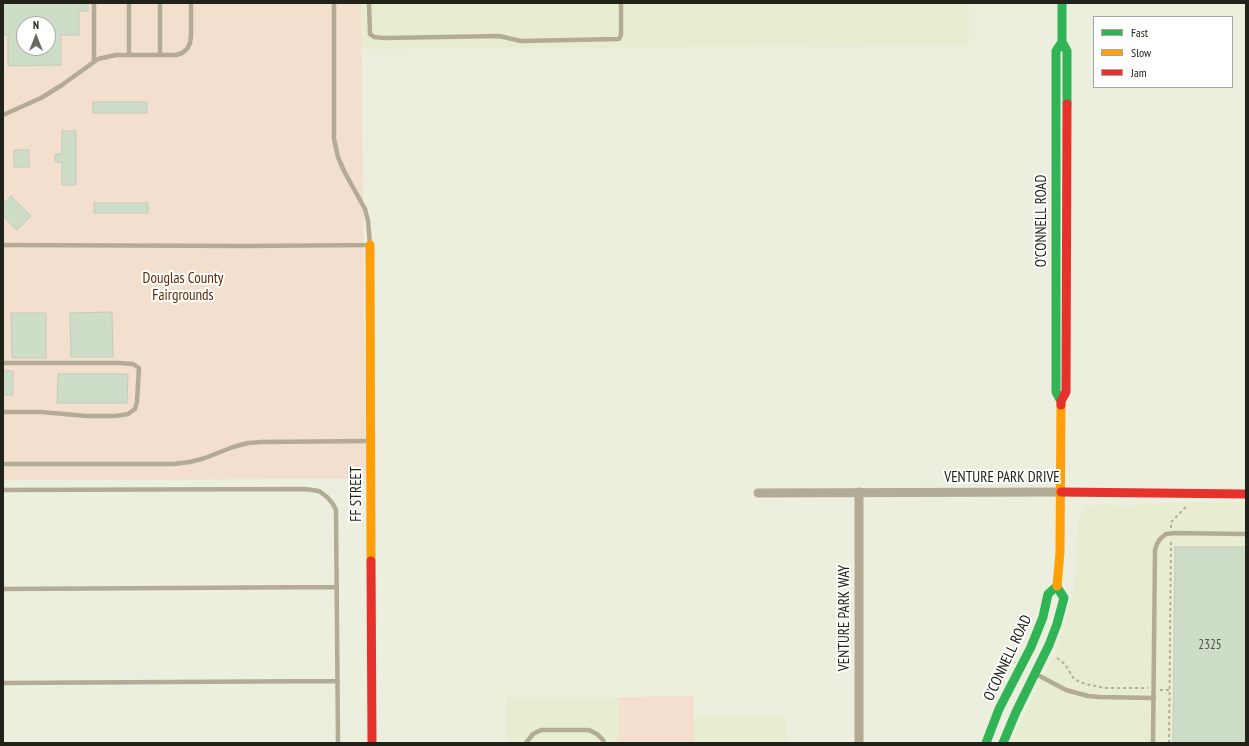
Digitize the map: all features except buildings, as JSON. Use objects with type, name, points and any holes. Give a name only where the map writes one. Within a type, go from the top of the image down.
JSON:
[{"type":"street","name":"O'CONNELL ROAD","points":[[1003,743],[1016,712],[1050,645],[1064,598],[1057,587],[1060,552],[1061,401],[1056,392],[1056,51],[1062,42],[1062,3]]},
{"type":"street","name":"FF STREET","points":[[370,245],[372,743]]},
{"type":"street","name":"VENTURE PARK WAY","points":[[859,492],[859,743]]},
{"type":"street","name":"VENTURE PARK DRIVE","points":[[758,493],[1061,492],[1246,494]]},
{"type":"street","name":"O'CONNELL ROAD","points":[[986,743],[999,710],[1031,647],[1040,625],[1048,594],[1057,587]]},
{"type":"lane","points":[[94,3],[94,62]]},
{"type":"lane","points":[[129,3],[129,55]]},
{"type":"lane","points":[[160,3],[160,55]]},
{"type":"lane","points":[[3,116],[41,98],[98,59],[116,55],[176,55],[182,53],[187,49],[190,43],[191,3]]},
{"type":"lane","points":[[3,245],[370,245],[368,220],[365,209],[344,171],[338,157],[334,140],[334,3]]},
{"type":"lane","points":[[369,3],[370,34],[374,37],[499,36],[521,41],[619,39],[621,35],[621,3]]},
{"type":"lane","points":[[3,363],[119,363],[133,364],[139,368],[137,402],[135,409],[128,414],[116,416],[87,416],[41,412],[3,412]]},
{"type":"lane","points":[[3,464],[173,464],[205,458],[248,443],[371,441]]},
{"type":"lane","points":[[3,490],[305,489],[319,491],[327,497],[336,510],[338,743]]},
{"type":"lane","points":[[1153,743],[1155,550],[1157,544],[1166,534],[1246,534]]},
{"type":"lane","points":[[3,589],[337,587]]},
{"type":"lane","points":[[1036,674],[1066,690],[1088,696],[1154,698]]},
{"type":"lane","points":[[3,683],[338,681]]},
{"type":"lane","points":[[526,743],[533,734],[541,730],[590,730],[597,734],[604,743]]},
{"type":"path","points":[[1169,743],[1171,522],[1186,507]]},
{"type":"path","points":[[1057,658],[1067,667],[1074,679],[1085,684],[1106,688],[1169,690]]},
{"type":"path","points":[[541,743],[589,743]]},
{"type":"shaded area","points":[[361,3],[969,3],[969,46],[361,49]]},
{"type":"shaded area","points":[[1246,502],[1246,743],[1012,743],[1025,712],[1053,657],[1064,628],[1075,578],[1077,523],[1083,512],[1087,508],[1097,504],[1124,505]]},
{"type":"shaded area","points":[[506,697],[619,697],[619,743],[506,743]]},
{"type":"shaded area","points":[[786,716],[786,743],[694,743],[694,717]]},
{"type":"green space","name":"Douglas County Fairgrounds","points":[[3,3],[361,3],[366,479],[3,480]]},
{"type":"green space","points":[[694,696],[694,743],[619,743],[619,697]]},
{"type":"traffic: fast","points":[[1062,3],[1062,42],[1067,51],[1067,104]]},
{"type":"traffic: fast","points":[[1061,401],[1056,392],[1056,51],[1062,42]]},
{"type":"traffic: fast","points":[[986,743],[999,709],[1031,647],[1043,617],[1048,594],[1057,586]]},
{"type":"traffic: fast","points":[[1003,743],[1016,712],[1049,645],[1057,624],[1064,598],[1057,587]]},
{"type":"traffic: slow","points":[[370,245],[371,561]]},
{"type":"traffic: slow","points":[[1057,586],[1060,552],[1061,405]]},
{"type":"traffic: jam","points":[[1061,405],[1061,401],[1066,392],[1067,104]]},
{"type":"traffic: jam","points":[[1061,492],[1246,494]]},
{"type":"traffic: jam","points":[[371,561],[372,743]]}]
